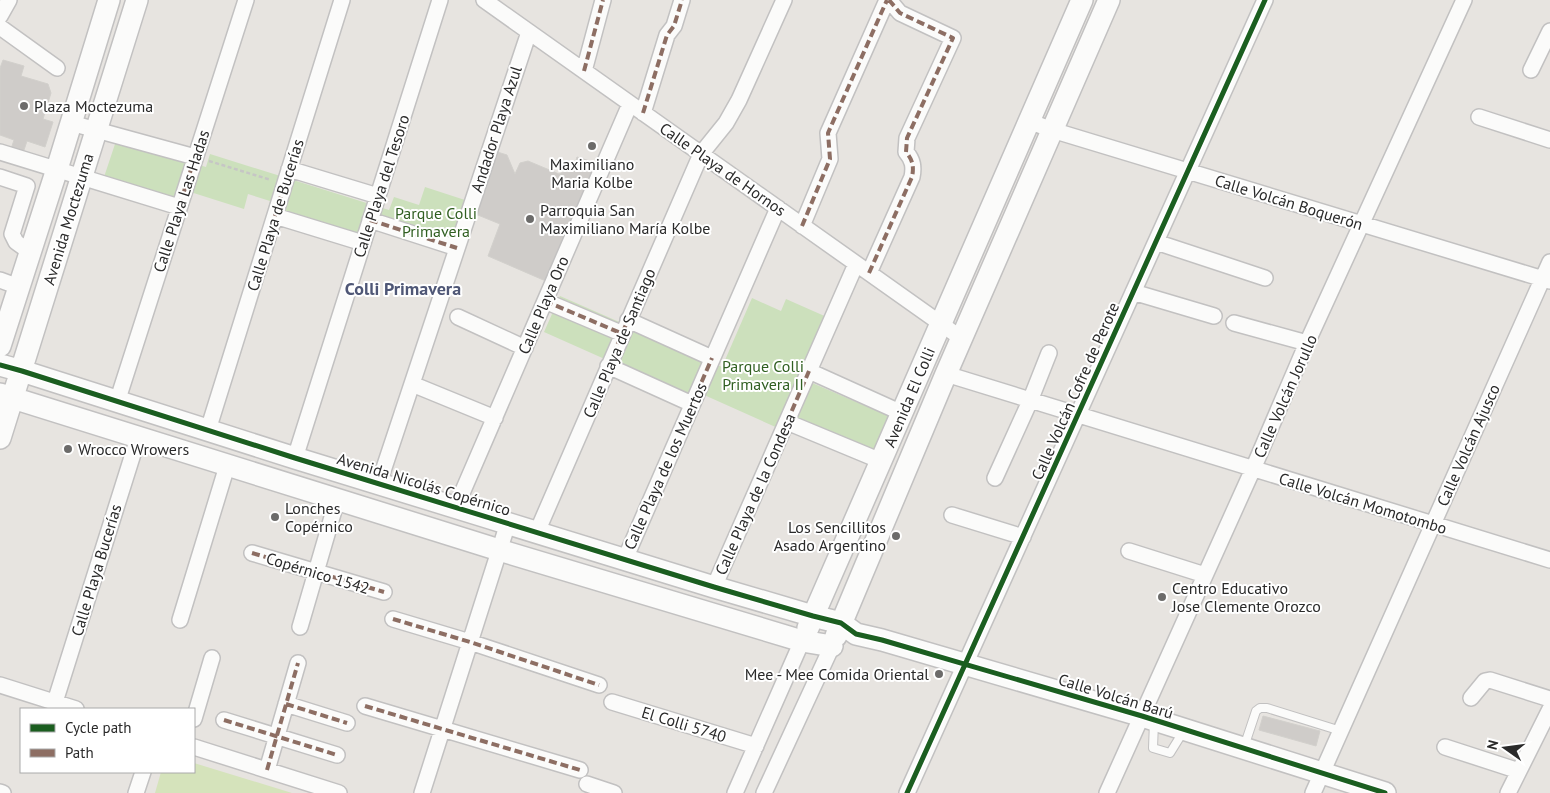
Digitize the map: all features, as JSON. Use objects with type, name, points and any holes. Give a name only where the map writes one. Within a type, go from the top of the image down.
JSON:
[{"type":"street","points":[[0,16],[9,0]]},
{"type":"street","name":"Avenida Moctezuma","points":[[0,346],[10,284],[30,252],[109,0]]},
{"type":"street","name":"Avenida Moctezuma","points":[[0,438],[7,396],[22,371],[137,0]]},
{"type":"street","name":"Calle Playa Las Hadas","points":[[117,402],[246,0]]},
{"type":"street","name":"Calle Playa de Bucerías","points":[[208,430],[342,0]]},
{"type":"street","name":"Calle Playa del Tesoro","points":[[295,458],[440,0]]},
{"type":"street","name":"Calle Playa de Hornos","points":[[484,0],[961,338]]},
{"type":"street","points":[[584,71],[604,0]]},
{"type":"street","points":[[642,113],[667,35],[674,26],[682,0]]},
{"type":"street","name":"Calle Playa de Santiago","points":[[537,532],[700,154],[726,123],[739,100],[784,0]]},
{"type":"street","points":[[802,226],[830,159],[828,133],[888,0],[900,13],[953,38],[907,138],[906,152],[912,159],[914,170],[869,273]]},
{"type":"street","name":"Avenida El Colli","points":[[735,793],[1082,0]]},
{"type":"street","name":"Avenida El Colli","points":[[764,793],[832,646],[849,628],[946,374],[1109,0]]},
{"type":"street","name":"Calle Volcán Cofre de Perote","points":[[907,793],[1265,0]]},
{"type":"street","name":"Calle Volcán Jorullo","points":[[1107,793],[1148,718],[1205,575],[1307,343],[1363,225],[1464,0]]},
{"type":"street","points":[[0,27],[57,68]]},
{"type":"street","points":[[1532,70],[1550,31]]},
{"type":"street","name":"Andador Playa Azul","points":[[380,483],[529,32]]},
{"type":"street","name":"Calle Playa Oro","points":[[456,507],[630,104]]},
{"type":"street","points":[[1479,118],[1550,140]]},
{"type":"street","name":"Calle Volcán Boquerón","points":[[1029,120],[1052,130],[1546,280]]},
{"type":"street","points":[[71,123],[196,157]]},
{"type":"street","points":[[0,152],[179,207]]},
{"type":"street","points":[[0,177],[27,186],[12,234],[16,242],[30,252]]},
{"type":"street","points":[[287,177],[378,196]]},
{"type":"street","name":"Calle Playa de los Muertos","points":[[625,559],[778,208]]},
{"type":"street","points":[[275,216],[363,243]]},
{"type":"street","points":[[370,220],[457,248]]},
{"type":"street","points":[[1156,242],[1265,278]]},
{"type":"street","name":"Calle Volcán Ajusco","points":[[1313,793],[1433,524],[1546,280],[1550,262]]},
{"type":"street","name":"Calle Playa de la Condesa","points":[[714,586],[856,264]]},
{"type":"street","points":[[1133,292],[1214,316]]},
{"type":"street","points":[[545,300],[712,358]]},
{"type":"street","points":[[458,317],[525,348]]},
{"type":"street","points":[[1234,323],[1307,343]]},
{"type":"street","points":[[996,478],[1049,353]]},
{"type":"street","name":"Avenida Nicolás Copérnico","points":[[0,366],[22,371],[295,458],[849,628]]},
{"type":"street","points":[[608,366],[692,404]]},
{"type":"street","points":[[809,371],[902,413]]},
{"type":"street","name":"Calle Volcán Momotombo","points":[[946,374],[1550,560]]},
{"type":"street","points":[[412,384],[495,418]]},
{"type":"street","points":[[7,396],[499,550],[802,641],[832,646]]},
{"type":"street","points":[[787,422],[881,461]]},
{"type":"street","name":"Calle Playa Bucerías","points":[[55,702],[138,438]]},
{"type":"street","points":[[180,620],[227,466]]},
{"type":"street","points":[[300,627],[337,500]]},
{"type":"street","points":[[952,515],[1023,537]]},
{"type":"street","points":[[422,793],[508,523]]},
{"type":"street","points":[[1129,551],[1205,575]]},
{"type":"street","name":"Copérnico 1542","points":[[252,553],[384,592]]},
{"type":"street","points":[[393,619],[470,642],[599,685]]},
{"type":"street","name":"Calle Volcán Barú","points":[[849,628],[882,640],[1148,718],[1385,793]]},
{"type":"street","points":[[195,716],[212,658]]},
{"type":"street","points":[[267,770],[298,663]]},
{"type":"street","points":[[1471,698],[1486,681],[1490,680],[1550,699]]},
{"type":"street","points":[[0,685],[73,708]]},
{"type":"street","name":"El Colli 5740","points":[[612,702],[756,746]]},
{"type":"street","points":[[286,704],[347,722]]},
{"type":"street","points":[[365,706],[580,770]]},
{"type":"street","points":[[1508,793],[1550,709]]},
{"type":"street","points":[[224,720],[337,755]]},
{"type":"street","points":[[195,747],[339,793]]},
{"type":"street","points":[[1445,747],[1519,771]]},
{"type":"street","points":[[136,793],[142,773]]},
{"type":"street","points":[[587,784],[614,793]]},
{"type":"lane","points":[[1244,748],[1256,711],[1260,708],[1267,708],[1341,731]]},
{"type":"path","points":[[196,157],[287,177]]},
{"type":"green space","name":"Parque Colli Primavera","points":[[116,141],[206,167],[210,154],[389,210],[394,197],[419,205],[425,187],[468,201],[451,254],[362,225],[357,239],[268,210],[270,201],[248,194],[244,209],[181,189],[177,200],[104,177]]},
{"type":"green space","name":"Parque Colli Primavera II","points":[[560,296],[722,367],[752,298],[781,311],[786,299],[829,318],[803,379],[891,417],[875,453],[780,429],[693,390],[690,397],[544,332]]},
{"type":"green space","points":[[195,763],[292,793],[155,793],[161,773],[195,773]]},
{"type":"building","name":"Plaza Moctezuma","points":[[3,60],[24,66],[21,76],[48,84],[51,93],[43,119],[53,122],[45,147],[27,141],[23,153],[11,149],[14,140],[0,135],[0,68]]},
{"type":"building","name":"Parroquia San Maximiliano María Kolbe","points":[[494,151],[507,155],[515,174],[520,163],[528,161],[559,174],[574,167],[577,157],[596,163],[548,282],[488,256],[500,224],[473,213]]},
{"type":"building","points":[[1263,716],[1320,731],[1316,746],[1259,730]]},
{"type":"marked path","points":[[584,71],[603,0]]},
{"type":"marked path","points":[[643,113],[667,35],[674,26],[682,0]]},
{"type":"marked path","points":[[802,226],[830,159],[828,133],[887,0]]},
{"type":"marked path","points":[[869,273],[912,177],[912,164],[906,152],[907,138],[953,38],[900,13],[889,0]]},
{"type":"marked path","points":[[179,207],[195,157]]},
{"type":"marked path","points":[[275,216],[289,169]]},
{"type":"marked path","points":[[363,243],[378,196]]},
{"type":"marked path","points":[[370,220],[457,248]]},
{"type":"marked path","points":[[545,301],[623,334]]},
{"type":"marked path","points":[[608,366],[628,320]]},
{"type":"marked path","points":[[692,404],[712,358]]},
{"type":"marked path","points":[[787,422],[809,371]]},
{"type":"marked path","points":[[252,553],[384,592]]},
{"type":"marked path","points":[[393,619],[470,642],[599,685]]},
{"type":"marked path","points":[[267,770],[298,663]]},
{"type":"marked path","points":[[286,704],[347,723]]},
{"type":"marked path","points":[[365,706],[580,770]]},
{"type":"marked path","points":[[224,720],[337,755]]},
{"type":"cycle path","points":[[907,793],[1265,0]]},
{"type":"cycle path","points":[[0,365],[714,587],[841,623],[856,634],[1142,716],[1385,793]]},
{"type":"place","name":"Plaza Moctezuma","points":[[24,106]]},
{"type":"place","name":"Maximiliano Maria Kolbe","points":[[592,146]]},
{"type":"place","name":"Parroquia San Maximiliano María Kolbe","points":[[530,219]]},
{"type":"place","name":"Wrocco Wrowers","points":[[68,449]]},
{"type":"place","name":"Lonches Copérnico","points":[[275,517]]},
{"type":"place","name":"Los Sencillitos Asado Argentino","points":[[896,536]]},
{"type":"place","name":"Centro Educativo Jose Clemente Orozco","points":[[1162,597]]},
{"type":"place","name":"Mee - Mee Comida Oriental","points":[[939,674]]},
{"type":"district","name":"Colli Primavera","points":[[403,289]]}]
